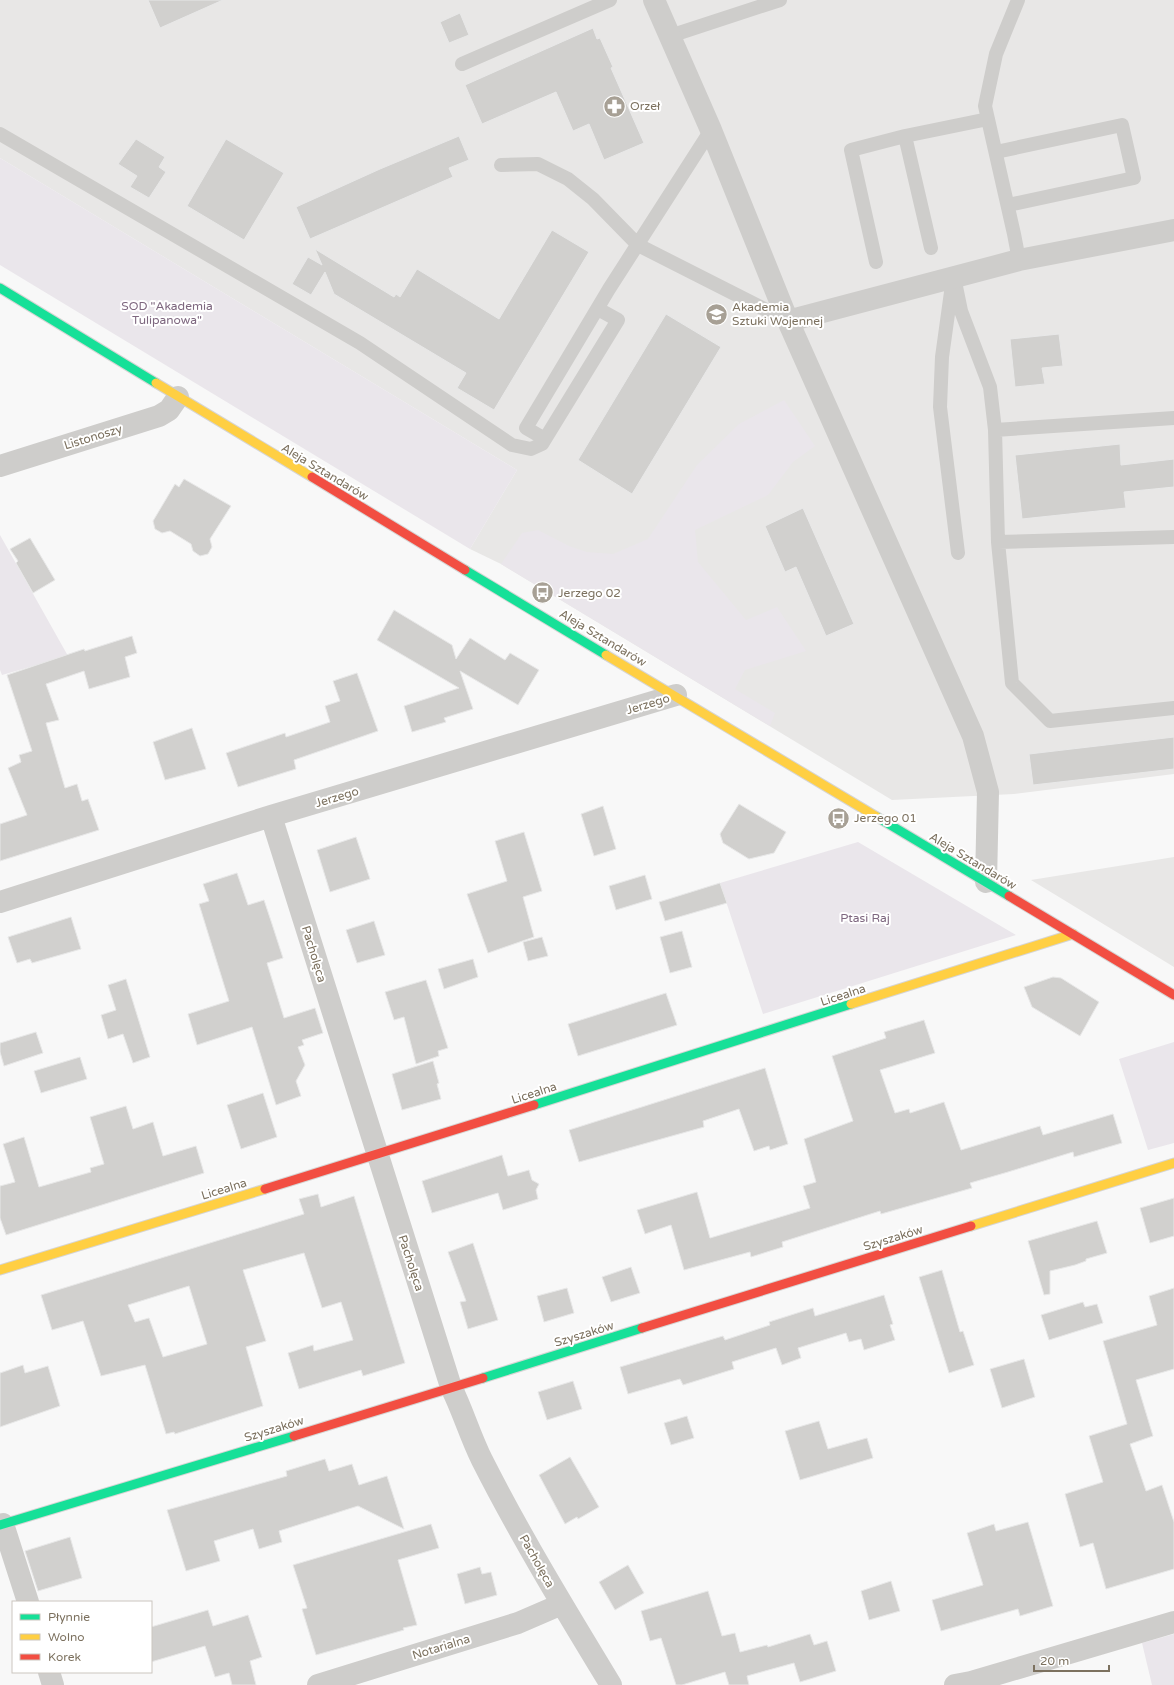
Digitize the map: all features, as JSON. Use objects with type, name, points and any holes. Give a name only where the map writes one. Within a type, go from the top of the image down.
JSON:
[{"type":"street","points":[[654,0],[711,130],[788,321],[974,736],[988,792],[986,882]]},
{"type":"street","points":[[788,321],[1019,260],[1174,230]]},
{"type":"street","name":"Aleja Sztandarów","points":[[0,288],[178,397],[1174,995]]},
{"type":"street","name":"Listonoszy","points":[[0,466],[159,416],[169,410],[178,397]]},
{"type":"street","name":"Jerzego","points":[[0,902],[271,816],[676,695]]},
{"type":"street","name":"Pacholęca","points":[[271,816],[451,1387],[481,1458],[495,1485],[562,1604],[611,1685]]},
{"type":"street","name":"Licealna","points":[[0,1270],[377,1155],[1073,934]]},
{"type":"street","name":"Szyszaków","points":[[2,1524],[451,1387],[1174,1163]]},
{"type":"street","points":[[2,1524],[28,1601]]},
{"type":"street","name":"Notarialna","points":[[318,1685],[518,1623],[562,1604]]},
{"type":"street","points":[[955,1685],[971,1682],[1174,1622]]},
{"type":"street","points":[[49,1673],[53,1685]]},
{"type":"lane","points":[[462,64],[610,0]]},
{"type":"lane","points":[[670,36],[780,0]]},
{"type":"lane","points":[[1018,0],[996,54],[985,106],[1019,260]]},
{"type":"lane","points":[[876,262],[851,150],[905,136],[988,119]]},
{"type":"lane","points":[[996,152],[1122,124],[1134,178],[1008,205]]},
{"type":"lane","points":[[545,439],[526,428],[598,309],[711,130]]},
{"type":"lane","points":[[0,134],[360,343],[512,445],[531,449],[542,444],[618,320],[598,309]]},
{"type":"lane","points":[[905,136],[931,248]]},
{"type":"lane","points":[[501,164],[538,164],[568,179],[593,199],[638,245],[788,321]]},
{"type":"lane","points":[[954,277],[961,311],[990,386],[995,430],[998,542],[1012,683],[1050,721],[1174,708]]},
{"type":"lane","points":[[954,277],[942,357],[940,407],[958,553]]},
{"type":"lane","points":[[995,430],[1174,418]]},
{"type":"lane","points":[[998,542],[1174,537]]},
{"type":"shaded area","name":"Akademia Sztuki Wojennej","points":[[0,0],[1174,0],[1174,774],[1014,794],[892,800],[501,564],[470,549],[517,470],[0,158]]},
{"type":"shaded area","points":[[1174,857],[1174,967],[1031,880]]},
{"type":"green space","name":"SOD \"Akademia Tulipanowa\"","points":[[0,158],[517,470],[470,549],[0,265]]},
{"type":"green space","points":[[784,400],[815,446],[793,462],[768,495],[695,530],[698,562],[746,620],[777,607],[806,651],[745,670],[735,689],[775,713],[770,726],[501,564],[522,533],[538,530],[569,546],[587,552],[613,554],[648,539],[697,465],[739,424]]},
{"type":"green space","points":[[0,535],[68,656],[2,675],[0,670]]},
{"type":"green space","name":"Ptasi Raj","points":[[858,842],[1016,935],[763,1014],[720,883]]},
{"type":"green space","points":[[1174,1042],[1174,1143],[1148,1150],[1119,1059]]},
{"type":"green space","points":[[1174,1634],[1174,1685],[1152,1685],[1142,1643]]},
{"type":"building","points":[[148,0],[223,0],[160,28]]},
{"type":"building","points":[[460,13],[469,35],[449,43],[440,22]]},
{"type":"building","points":[[593,28],[597,39],[600,38],[613,67],[611,68],[644,143],[604,160],[589,124],[573,131],[556,92],[482,124],[465,85]]},
{"type":"building","points":[[459,136],[469,160],[449,168],[453,177],[310,239],[296,207],[380,169]]},
{"type":"building","points":[[136,139],[165,157],[159,167],[166,172],[149,198],[130,187],[137,176],[118,164]]},
{"type":"building","points":[[226,139],[284,173],[244,240],[187,206]]},
{"type":"building","points":[[552,230],[589,252],[494,410],[457,388],[466,373],[334,294],[325,272],[311,295],[292,284],[308,257],[322,265],[315,249],[394,297],[396,294],[400,297],[417,269],[499,319]]},
{"type":"building","points":[[666,314],[721,347],[632,494],[578,460]]},
{"type":"building","points":[[1059,334],[1063,366],[1042,368],[1045,384],[1015,387],[1010,339]]},
{"type":"building","points":[[1120,444],[1121,465],[1174,459],[1174,487],[1124,492],[1126,508],[1022,519],[1015,455]]},
{"type":"building","points":[[184,479],[231,506],[210,539],[212,547],[208,554],[200,556],[193,551],[191,544],[170,531],[162,533],[155,529],[153,521],[175,484],[179,487]]},
{"type":"building","points":[[803,508],[854,624],[826,636],[796,567],[785,572],[765,526]]},
{"type":"building","points":[[30,538],[55,580],[33,593],[16,563],[18,561],[10,549]]},
{"type":"building","points":[[394,610],[452,645],[456,659],[470,638],[505,660],[510,653],[539,670],[518,705],[460,671],[473,709],[444,718],[446,722],[412,732],[404,706],[459,688],[377,640]]},
{"type":"building","points":[[132,636],[137,653],[125,657],[130,677],[89,689],[84,671],[46,684],[59,720],[46,723],[65,788],[77,784],[82,801],[88,799],[99,830],[0,861],[0,824],[27,815],[8,768],[21,762],[19,755],[32,751],[7,675],[84,649],[85,651]]},
{"type":"building","points":[[357,673],[378,731],[294,760],[296,769],[238,787],[226,753],[285,733],[286,737],[330,722],[325,706],[340,701],[333,681]]},
{"type":"building","points":[[192,728],[206,769],[165,780],[153,742]]},
{"type":"building","points":[[1174,737],[1174,769],[1033,785],[1029,754]]},
{"type":"building","points":[[739,804],[786,832],[774,853],[749,859],[723,843],[720,834]]},
{"type":"building","points":[[603,806],[616,849],[594,856],[581,814]]},
{"type":"building","points":[[524,832],[542,891],[523,897],[534,937],[488,953],[467,894],[507,881],[495,841]]},
{"type":"building","points":[[356,837],[370,879],[330,892],[317,850]]},
{"type":"building","points":[[237,873],[248,905],[264,900],[272,924],[283,958],[267,963],[284,1018],[315,1008],[323,1033],[302,1040],[304,1045],[298,1047],[305,1065],[296,1081],[301,1096],[276,1105],[252,1027],[197,1045],[188,1014],[229,1001],[199,904],[209,901],[203,884]]},
{"type":"building","points":[[645,875],[652,899],[616,910],[609,886]]},
{"type":"building","points":[[720,883],[727,903],[665,921],[659,902]]},
{"type":"building","points":[[71,917],[81,949],[32,963],[30,959],[17,963],[8,937]]},
{"type":"building","points":[[374,921],[385,955],[357,963],[346,930]]},
{"type":"building","points":[[682,931],[692,967],[670,973],[660,937]]},
{"type":"building","points":[[542,937],[548,956],[528,961],[523,942]]},
{"type":"building","points":[[473,959],[478,977],[444,989],[438,969]]},
{"type":"building","points":[[1053,977],[1061,978],[1099,1002],[1080,1036],[1032,1007],[1024,987]]},
{"type":"building","points":[[126,979],[150,1057],[133,1063],[123,1034],[108,1039],[101,1015],[116,1010],[108,985]]},
{"type":"building","points":[[426,980],[448,1048],[438,1051],[439,1056],[416,1064],[404,1017],[394,1020],[385,992]]},
{"type":"building","points":[[666,993],[677,1025],[578,1056],[568,1024]]},
{"type":"building","points":[[924,1020],[935,1053],[880,1070],[895,1113],[909,1109],[910,1113],[944,1102],[961,1150],[1040,1126],[1043,1135],[1113,1114],[1122,1143],[1074,1157],[1073,1152],[970,1183],[972,1188],[881,1214],[880,1211],[782,1242],[783,1247],[751,1257],[750,1252],[684,1270],[671,1225],[645,1234],[637,1210],[697,1192],[710,1238],[810,1208],[803,1186],[816,1182],[804,1139],[853,1121],[832,1056],[886,1038],[884,1032]]},
{"type":"building","points":[[36,1032],[43,1053],[4,1066],[0,1052],[0,1043]]},
{"type":"building","points":[[80,1057],[87,1079],[41,1093],[34,1071]]},
{"type":"building","points":[[433,1061],[439,1083],[437,1084],[441,1099],[402,1110],[392,1074]]},
{"type":"building","points":[[765,1068],[788,1144],[770,1150],[769,1146],[754,1151],[739,1109],[703,1121],[704,1127],[579,1162],[569,1130]]},
{"type":"building","points":[[263,1093],[277,1137],[241,1149],[227,1105]]},
{"type":"building","points":[[126,1106],[133,1129],[153,1122],[163,1156],[196,1146],[204,1173],[6,1235],[0,1218],[0,1186],[15,1182],[3,1144],[24,1137],[39,1187],[91,1172],[90,1168],[104,1164],[90,1117]]},
{"type":"building","points":[[502,1155],[508,1176],[529,1170],[532,1180],[539,1184],[536,1190],[538,1199],[503,1210],[498,1193],[432,1213],[422,1181]]},
{"type":"building","points":[[318,1194],[321,1207],[354,1196],[405,1363],[363,1376],[361,1370],[299,1389],[288,1353],[313,1345],[314,1351],[353,1340],[341,1302],[322,1308],[304,1253],[243,1270],[266,1341],[246,1347],[263,1406],[175,1434],[174,1432],[166,1434],[145,1365],[101,1376],[83,1321],[52,1330],[41,1295],[304,1214],[299,1199]],"holes":[[[189,1286],[207,1344],[163,1357],[149,1318],[135,1322],[128,1305]]]},
{"type":"building","points":[[1174,1198],[1174,1236],[1150,1243],[1140,1208]]},
{"type":"building","points":[[1097,1221],[1107,1253],[1086,1259],[1086,1261],[1075,1265],[1050,1271],[1050,1294],[1044,1295],[1028,1241]]},
{"type":"building","points":[[473,1243],[498,1320],[468,1329],[460,1302],[466,1301],[448,1252]]},
{"type":"building","points":[[631,1267],[640,1293],[611,1302],[602,1277]]},
{"type":"building","points":[[942,1270],[960,1332],[963,1331],[974,1365],[949,1373],[919,1277]]},
{"type":"building","points":[[567,1288],[574,1313],[544,1322],[537,1296]]},
{"type":"building","points":[[1174,1288],[1174,1369],[1136,1380],[1153,1436],[1130,1444],[1146,1491],[1162,1485],[1174,1522],[1174,1569],[1106,1589],[1093,1543],[1080,1547],[1065,1494],[1103,1482],[1089,1436],[1127,1424],[1103,1341],[1157,1325],[1149,1296]]},
{"type":"building","points":[[884,1295],[893,1324],[890,1325],[895,1340],[864,1350],[861,1339],[849,1342],[846,1333],[798,1348],[801,1358],[782,1365],[776,1348],[732,1362],[734,1369],[683,1385],[680,1379],[628,1394],[620,1367],[723,1336],[725,1340],[770,1325],[769,1322],[813,1308],[815,1316]]},
{"type":"building","points":[[1083,1302],[1085,1307],[1097,1304],[1103,1323],[1049,1340],[1041,1315]]},
{"type":"building","points":[[1024,1359],[1035,1397],[1002,1408],[990,1369]]},
{"type":"building","points":[[23,1365],[25,1373],[48,1366],[60,1406],[0,1427],[0,1373]]},
{"type":"building","points":[[573,1381],[582,1409],[547,1420],[538,1392]]},
{"type":"building","points":[[687,1416],[694,1438],[671,1445],[664,1423]]},
{"type":"building","points":[[819,1421],[828,1449],[867,1438],[873,1458],[800,1480],[785,1431]]},
{"type":"building","points":[[570,1457],[599,1507],[578,1519],[577,1517],[565,1524],[539,1475]]},
{"type":"building","points":[[325,1459],[329,1471],[352,1464],[359,1485],[387,1476],[404,1529],[358,1506],[279,1531],[282,1542],[259,1549],[253,1529],[214,1541],[220,1561],[186,1571],[167,1510],[287,1476],[286,1471]]},
{"type":"building","points":[[1028,1522],[1053,1606],[1020,1616],[1018,1609],[941,1631],[932,1600],[983,1585],[967,1533],[994,1524],[996,1531]]},
{"type":"building","points":[[431,1524],[439,1548],[398,1560],[417,1625],[316,1655],[302,1609],[307,1608],[293,1565]]},
{"type":"building","points":[[70,1537],[82,1578],[38,1591],[25,1551]]},
{"type":"building","points":[[628,1565],[644,1593],[615,1610],[599,1582]]},
{"type":"building","points":[[480,1567],[482,1574],[491,1572],[497,1595],[465,1604],[457,1574]]},
{"type":"building","points":[[891,1581],[900,1611],[869,1620],[861,1591]]},
{"type":"building","points":[[708,1591],[722,1636],[735,1633],[740,1652],[767,1645],[768,1647],[810,1634],[814,1645],[827,1641],[836,1671],[800,1682],[794,1663],[747,1676],[749,1685],[729,1685],[725,1672],[682,1685],[676,1685],[661,1638],[650,1641],[641,1611]]},
{"type":"building","points":[[208,1610],[213,1626],[248,1615],[262,1657],[250,1661],[256,1685],[232,1685],[229,1673],[215,1677],[205,1646],[152,1662],[152,1627]]},
{"type":"traffic: fast","points":[[0,288],[156,383]]},
{"type":"traffic: fast","points":[[465,570],[606,655]]},
{"type":"traffic: fast","points":[[877,817],[1009,896]]},
{"type":"traffic: fast","points":[[534,1105],[851,1004]]},
{"type":"traffic: fast","points":[[483,1378],[642,1328]]},
{"type":"traffic: fast","points":[[0,1525],[294,1436]]},
{"type":"traffic: slow","points":[[156,383],[312,477]]},
{"type":"traffic: slow","points":[[606,655],[877,817]]},
{"type":"traffic: slow","points":[[851,1004],[1073,934]]},
{"type":"traffic: slow","points":[[971,1226],[1174,1163]]},
{"type":"traffic: slow","points":[[0,1270],[265,1189]]},
{"type":"traffic: jam","points":[[312,477],[465,570]]},
{"type":"traffic: jam","points":[[1009,896],[1174,995]]},
{"type":"traffic: jam","points":[[265,1189],[534,1105]]},
{"type":"traffic: jam","points":[[642,1328],[971,1226]]},
{"type":"traffic: jam","points":[[294,1436],[483,1378]]},
{"type":"place","name":"Orzeł","points":[[615,106]]},
{"type":"place","name":"Akademia Sztuki Wojennej","points":[[716,314]]},
{"type":"place","name":"Jerzego 02","points":[[543,593]]},
{"type":"place","name":"Jerzego 01","points":[[838,818]]}]
